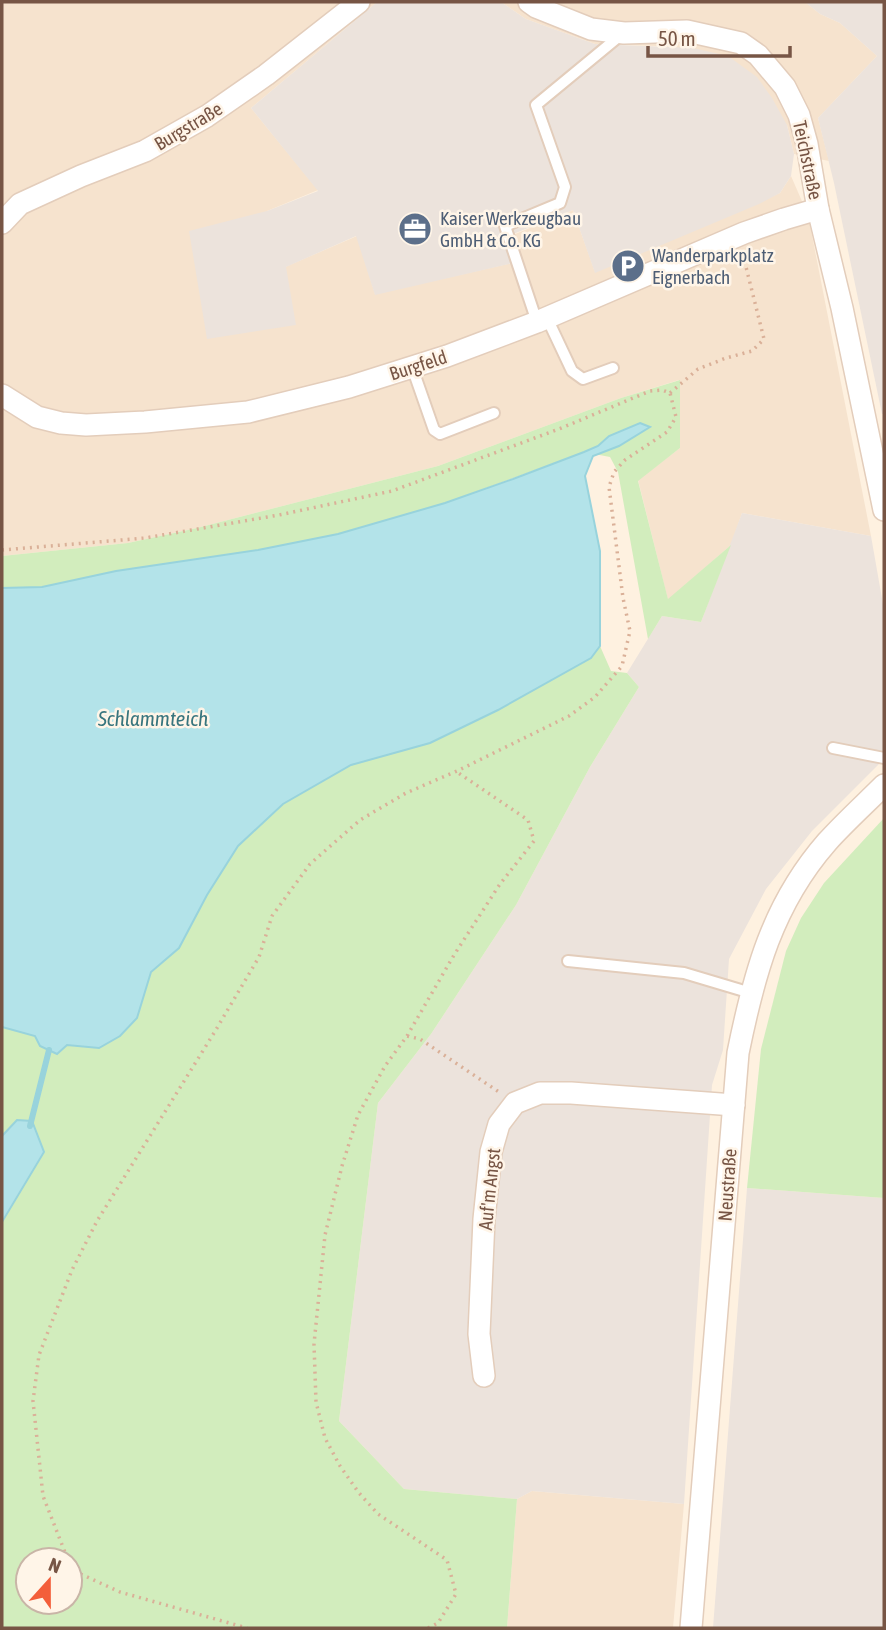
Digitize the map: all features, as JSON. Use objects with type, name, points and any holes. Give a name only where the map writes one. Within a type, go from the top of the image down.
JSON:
[{"type":"street","name":"Burgstraße","points":[[2,223],[20,204],[145,151],[207,116],[266,75],[359,2]]},
{"type":"street","name":"Teichstraße","points":[[529,2],[591,29],[624,33],[687,31],[741,43],[758,55],[785,87],[799,115],[812,167],[818,209],[842,308],[884,510]]},
{"type":"street","name":"Burgfeld","points":[[2,395],[37,417],[86,425],[248,412],[348,387],[447,356],[542,320],[744,233],[818,209]]},
{"type":"street","name":"Neustraße","points":[[691,1628],[738,1054],[751,993],[770,935],[797,883],[827,843],[884,785]]},
{"type":"street","points":[[515,1103],[540,1093],[571,1093],[734,1105]]},
{"type":"street","name":"Auf'm Angst","points":[[484,1376],[479,1334],[484,1219],[491,1152],[499,1124],[515,1103]]},
{"type":"lane","points":[[613,368],[583,379],[572,371],[542,320],[505,226],[560,203],[565,187],[536,105],[624,33]]},
{"type":"lane","points":[[412,367],[434,430],[440,434],[494,413]]},
{"type":"lane","points":[[833,748],[884,758]]},
{"type":"lane","points":[[568,961],[684,973],[751,993]]},
{"type":"path","points":[[670,393],[698,369],[752,351],[764,339],[743,253],[744,233]]},
{"type":"path","points":[[2,550],[145,538],[279,515],[392,491],[559,429],[643,394],[659,390],[670,393]]},
{"type":"path","points":[[63,1546],[43,1496],[33,1401],[39,1355],[72,1270],[97,1221],[259,957],[272,916],[310,864],[360,820],[406,793],[569,716],[595,697],[622,666],[630,631],[623,598],[610,487],[614,471],[625,460],[667,432],[676,417],[670,393]]},
{"type":"path","points":[[428,1628],[438,1623],[456,1594],[447,1560],[378,1514],[340,1466],[325,1438],[317,1402],[314,1344],[325,1235],[358,1115],[454,955],[500,884],[534,841],[528,820],[457,771]]},
{"type":"path","points":[[407,1036],[420,1039],[515,1103]]},
{"type":"path","points":[[84,1576],[120,1592],[247,1628]]},
{"type":"shaded area","points":[[2,2],[377,2],[251,108],[318,190],[267,211],[285,267],[357,236],[375,294],[517,262],[508,237],[573,210],[595,272],[780,193],[791,176],[808,215],[871,536],[742,513],[731,545],[668,600],[638,480],[680,448],[679,380],[621,398],[438,466],[128,543],[2,556]]},
{"type":"shaded area","points":[[377,2],[501,2],[526,19],[595,44],[693,48],[728,56],[757,77],[787,125],[794,154],[791,176],[780,193],[759,204],[595,273],[573,210],[508,236],[517,262],[375,295],[356,236],[286,267],[296,325],[207,339],[189,231],[267,211],[318,191],[251,108]]},
{"type":"shaded area","points":[[501,2],[805,2],[820,14],[840,23],[877,56],[818,118],[829,161],[794,154],[787,125],[658,46],[595,44],[526,19]]},
{"type":"shaded area","points":[[805,2],[884,2],[884,414],[818,118],[877,56],[840,23],[820,14]]},
{"type":"shaded area","points":[[742,513],[871,536],[884,610],[884,759],[812,831],[766,889],[729,959],[723,1050],[712,1085],[684,1504],[532,1491],[517,1499],[404,1489],[339,1421],[378,1103],[431,1034],[516,905],[590,767],[639,687],[627,673],[662,616],[701,622]]},
{"type":"shaded area","points":[[747,1188],[884,1198],[884,1628],[713,1628]]},
{"type":"shaded area","points":[[532,1491],[684,1504],[673,1628],[507,1628],[517,1499]]},
{"type":"green space","points":[[680,380],[680,448],[638,481],[668,599],[731,545],[701,622],[662,616],[648,639],[618,472],[610,457],[584,452],[445,503],[338,534],[258,550],[116,571],[42,587],[2,588],[2,556],[128,543],[438,466],[621,398]]},
{"type":"green space","points":[[600,646],[611,671],[627,673],[639,687],[590,767],[516,905],[431,1034],[378,1103],[339,1421],[404,1489],[517,1499],[507,1628],[2,1628],[2,1222],[44,1152],[17,1120],[2,1136],[2,1027],[35,1036],[40,1046],[57,1054],[67,1045],[137,1018],[151,972],[179,948],[207,895],[238,846],[283,804],[351,765],[430,743],[591,658]]},
{"type":"green space","points":[[884,818],[884,1198],[747,1188],[761,1049],[786,951],[801,918],[824,883]]},
{"type":"water","name":"Schlammteich","points":[[640,423],[650,427],[619,446],[593,456],[585,476],[600,551],[600,646],[591,658],[498,710],[430,743],[351,765],[283,804],[238,846],[207,895],[179,948],[151,972],[137,1018],[120,1036],[99,1048],[67,1045],[57,1054],[40,1046],[35,1036],[2,1027],[2,588],[42,587],[116,571],[258,550],[338,534],[445,503],[513,479],[598,446],[609,436]]},
{"type":"water","points":[[17,1120],[32,1121],[44,1152],[2,1222],[2,1136]]},
{"type":"waterway","points":[[30,1126],[49,1050]]},
{"type":"place","name":"Kaiser Werkzeugbau GmbH & Co. KG","points":[[415,229]]},
{"type":"place","name":"Wanderparkplatz Eignerbach","points":[[628,266]]}]
